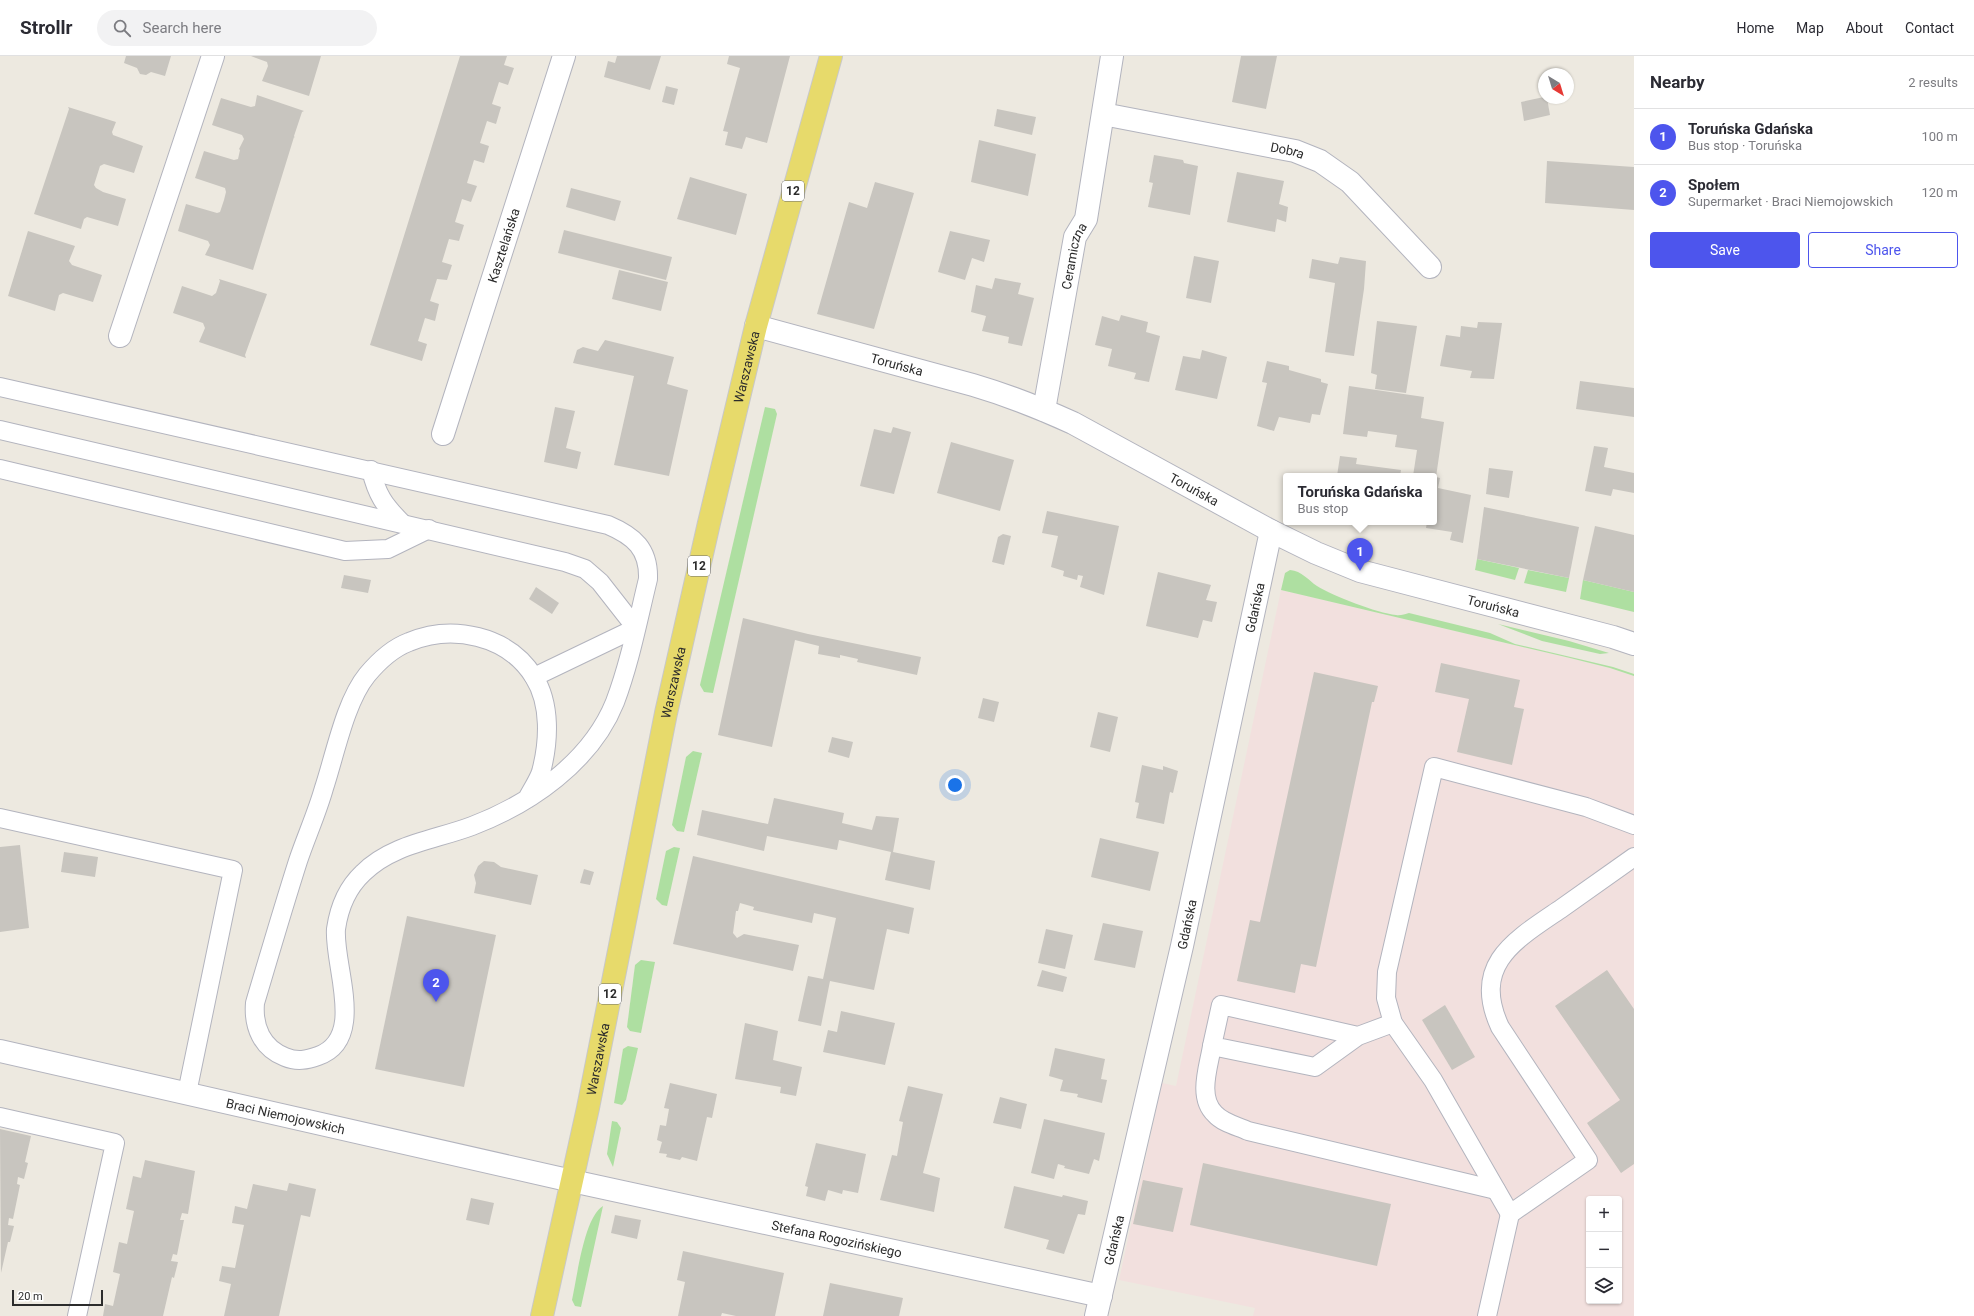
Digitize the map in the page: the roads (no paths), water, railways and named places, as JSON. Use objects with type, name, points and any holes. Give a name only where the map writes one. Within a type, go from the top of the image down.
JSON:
[{"type":"main road","name":"Warszawska","points":[[542,1316],[572,1181],[679,653],[756,326],[831,56]]},
{"type":"street","points":[[120,336],[213,56]]},
{"type":"street","name":"Kasztelańska","points":[[443,434],[564,56]]},
{"type":"street","name":"Ceramiczna","points":[[1044,410],[1075,237],[1086,219],[1112,56]]},
{"type":"street","name":"Dobra","points":[[1103,114],[1294,151],[1320,161],[1350,182],[1430,266]]},
{"type":"street","name":"Toruńska","points":[[756,326],[973,385],[1008,396],[1044,410],[1073,423],[1272,531],[1316,553],[1360,572],[1613,637],[1634,644]]},
{"type":"street","name":"Gdańska","points":[[1099,1306],[1182,946],[1272,531]]},
{"type":"street","name":"Braci Niemojowskich","points":[[0,1051],[572,1181]]},
{"type":"street","name":"Stefana Rogozińskiego","points":[[572,1181],[1099,1306]]},
{"type":"lane","points":[[0,387],[608,525],[623,531],[634,540],[643,551],[648,565],[648,579],[624,673],[614,703],[600,731],[577,760],[553,781],[527,799],[500,815],[471,827],[398,850],[378,860],[362,873],[348,891],[342,904],[336,931],[346,1016],[343,1032],[334,1044],[323,1054],[306,1060],[292,1060],[278,1054],[266,1045],[254,1018],[255,1003],[298,861],[324,791],[345,720],[355,694],[366,676],[385,658],[407,642],[429,635],[452,632],[477,636],[500,645],[520,660],[534,677],[540,689],[546,716],[547,742],[540,774],[527,799]]},
{"type":"lane","points":[[0,430],[565,562],[585,569],[600,582],[636,628]]},
{"type":"lane","points":[[0,469],[345,551],[388,549],[429,529]]},
{"type":"lane","points":[[371,470],[376,489],[388,509],[402,523]]},
{"type":"lane","points":[[534,677],[636,628]]},
{"type":"lane","points":[[1510,1214],[1433,1080],[1393,1023],[1386,998],[1387,972],[1434,767],[1586,807],[1634,825]]},
{"type":"lane","points":[[0,818],[233,870],[187,1093]]},
{"type":"lane","points":[[1487,1316],[1510,1214],[1588,1160],[1500,1027],[1490,998],[1491,984],[1495,969],[1502,956],[1513,943],[1634,857]]},
{"type":"lane","points":[[1358,1036],[1221,1005],[1205,1088],[1207,1103],[1214,1114],[1228,1123],[1248,1131],[1496,1190]]},
{"type":"lane","points":[[1212,1046],[1315,1067],[1358,1036],[1393,1023]]},
{"type":"lane","points":[[0,1117],[115,1143],[77,1316]]},
{"type":"place","name":"Toruńska Gdańska","points":[[1360,571]]},
{"type":"place","name":"Społem","points":[[436,1002]]}]
